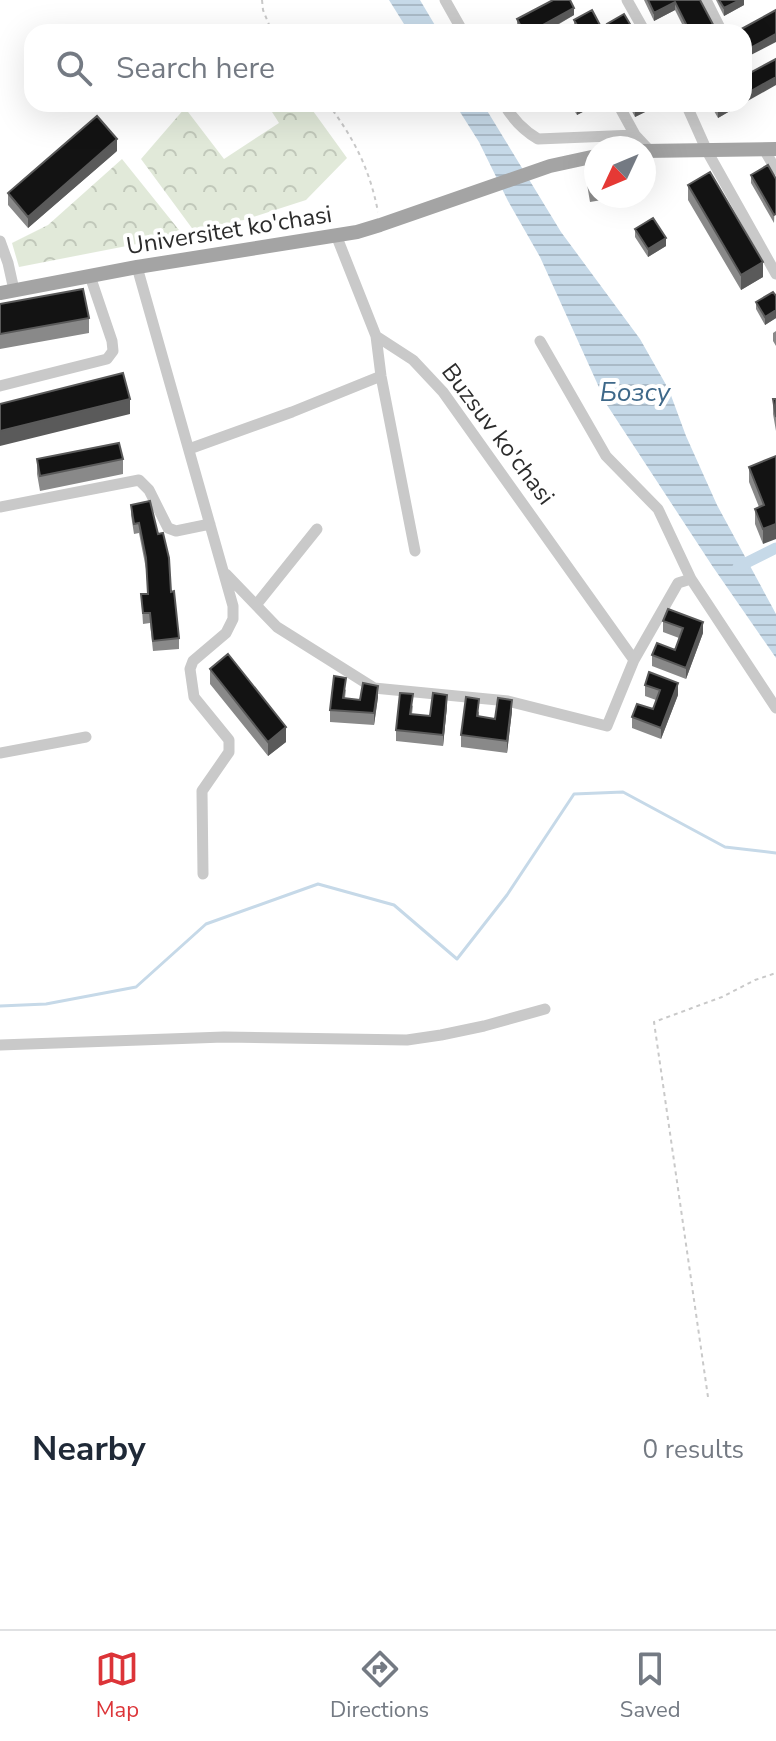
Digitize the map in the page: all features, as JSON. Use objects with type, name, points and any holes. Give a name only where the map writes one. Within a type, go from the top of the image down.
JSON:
[{"type":"main road","points":[[656,151],[770,150]]},
{"type":"main road","name":"Universitet ko'chasi","points":[[7,292],[380,225],[550,166],[584,159]]},
{"type":"street","points":[[445,0],[458,24]]},
{"type":"street","points":[[627,0],[640,24]]},
{"type":"street","points":[[706,0],[718,24]]},
{"type":"street","points":[[509,112],[525,131],[538,139],[635,135],[622,112]]},
{"type":"street","points":[[692,112],[707,151],[776,274]]},
{"type":"street","points":[[770,150],[776,170]]},
{"type":"street","points":[[336,235],[376,336],[415,551]]},
{"type":"street","points":[[0,241],[8,263],[7,292]]},
{"type":"street","points":[[137,267],[233,606],[233,619],[226,633],[193,661],[190,669],[194,697],[229,740],[229,752],[202,791],[203,874]]},
{"type":"street","points":[[0,386],[107,359],[113,351],[112,341],[90,276]]},
{"type":"street","name":"Buzsuv ko'chasi","points":[[376,336],[413,360],[443,392],[634,660]]},
{"type":"street","points":[[540,341],[606,456],[658,509],[691,579],[776,708]]},
{"type":"street","points":[[189,449],[381,376]]},
{"type":"street","points":[[0,507],[139,480],[149,490],[168,528],[176,531],[210,524]]},
{"type":"street","points":[[256,605],[317,529]]},
{"type":"street","points":[[223,571],[277,627],[374,688],[508,701],[607,726],[634,660],[678,583],[691,579]]},
{"type":"street","points":[[0,753],[86,737]]},
{"type":"street","points":[[0,1045],[224,1037],[407,1040],[484,1026],[545,1009]]},
{"type":"path","points":[[262,0],[269,24]]},
{"type":"path","points":[[333,112],[354,142],[373,187],[380,225]]},
{"type":"path","points":[[708,1397],[654,1022],[776,973]]},
{"type":"green space","points":[[182,112],[188,112],[224,159],[279,123],[272,112],[314,112],[347,158],[306,200],[197,235],[141,159]]},
{"type":"green space","points":[[122,159],[183,235],[19,267],[12,243],[48,225]]},
{"type":"water","points":[[389,0],[420,0],[434,24],[404,24]]},
{"type":"water","name":"Бозсу","points":[[460,112],[488,112],[561,232],[640,339],[669,390],[717,505],[776,614],[776,658],[607,405],[540,257]]},
{"type":"building","points":[[553,0],[570,0],[574,8],[545,24],[520,24],[517,19]]},
{"type":"building","points":[[648,0],[700,0],[713,24],[686,24],[675,2],[654,13]]},
{"type":"building","points":[[719,0],[740,0],[724,8]]},
{"type":"building","points":[[592,10],[599,24],[576,24],[574,20]]},
{"type":"building","points":[[776,10],[776,34],[752,47],[751,24]]},
{"type":"building","points":[[624,14],[630,24],[607,24]]},
{"type":"building","points":[[776,59],[776,77],[752,90],[752,72]]},
{"type":"building","points":[[97,116],[117,139],[28,217],[8,193]]},
{"type":"building","points":[[768,165],[776,179],[774,215],[751,175]]},
{"type":"building","points":[[710,172],[763,262],[741,275],[688,185]]},
{"type":"building","points":[[653,218],[666,238],[648,249],[635,229]]},
{"type":"building","points":[[83,289],[89,318],[0,334],[0,304]]},
{"type":"building","points":[[773,292],[776,310],[765,317],[756,302]]},
{"type":"building","points":[[123,373],[130,399],[0,431],[0,404]]},
{"type":"building","points":[[119,443],[123,459],[40,476],[37,459]]},
{"type":"building","points":[[776,456],[776,524],[763,529],[755,509],[764,505],[749,467]]},
{"type":"building","points":[[150,501],[158,534],[163,533],[169,558],[179,638],[153,641],[150,613],[143,613],[141,594],[148,594],[146,558],[139,523],[134,524],[131,505]]},
{"type":"building","points":[[668,609],[703,622],[686,668],[652,655],[657,643],[675,650],[683,628],[663,621]]},
{"type":"building","points":[[228,654],[286,727],[268,742],[210,669]]},
{"type":"building","points":[[649,672],[678,683],[661,728],[632,717],[637,704],[653,709],[660,690],[645,685]]},
{"type":"building","points":[[334,676],[346,678],[343,698],[360,700],[363,683],[378,686],[374,713],[330,710]]},
{"type":"building","points":[[400,693],[413,694],[410,714],[430,716],[433,693],[447,695],[443,735],[396,730]]},
{"type":"building","points":[[466,697],[479,699],[477,716],[495,719],[498,698],[512,700],[507,741],[461,735]]},
{"type":"waterway","points":[[738,567],[776,548]]},
{"type":"waterway","points":[[0,1006],[46,1004],[136,987],[206,924],[318,884],[394,905],[457,959],[507,895],[574,794],[623,792],[725,847],[776,853]]}]
